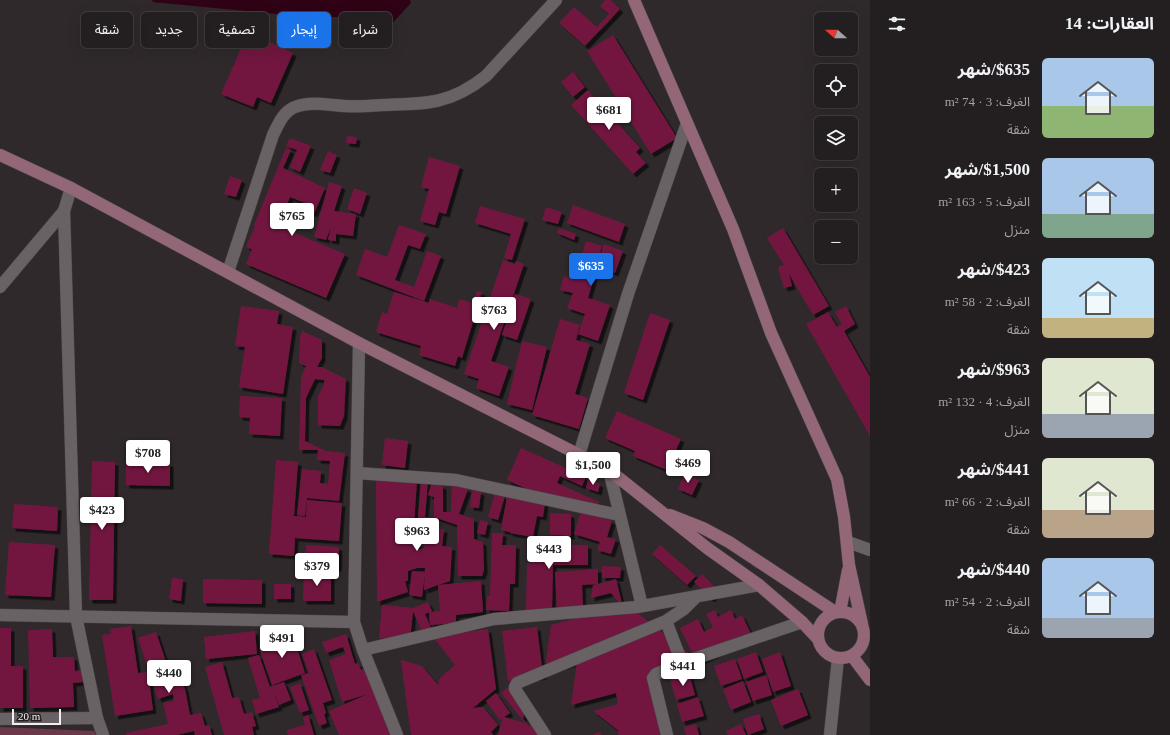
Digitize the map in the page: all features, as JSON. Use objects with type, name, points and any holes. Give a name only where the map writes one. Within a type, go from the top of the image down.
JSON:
[{"type":"main road","points":[[0,155],[71,188],[359,343],[609,470],[707,548],[759,585],[802,622],[818,639],[825,652],[838,658],[852,656],[867,642],[849,565],[848,542],[841,494],[837,479],[771,333],[733,229],[634,0]]},
{"type":"main road","points":[[662,512],[686,520],[729,542],[837,612]]},
{"type":"main road","points":[[837,612],[849,565]]},
{"type":"main road","points":[[818,639],[820,625],[829,615],[837,612],[850,613],[862,624]]},
{"type":"main road","points":[[852,656],[870,680]]},
{"type":"street","points":[[228,272],[273,135],[281,119],[288,111],[306,104],[345,106],[422,105],[443,100],[458,94],[486,76],[556,0]]},
{"type":"street","points":[[579,455],[628,294],[688,123]]},
{"type":"street","points":[[71,188],[64,211],[76,616],[97,718],[103,735]]},
{"type":"street","points":[[0,287],[64,211]]},
{"type":"street","points":[[359,343],[354,622],[363,650],[397,735]]},
{"type":"street","points":[[609,470],[642,606]]},
{"type":"street","points":[[357,473],[456,480],[620,515]]},
{"type":"street","points":[[848,542],[870,550]]},
{"type":"street","points":[[363,650],[494,619],[642,606],[759,585]]},
{"type":"street","points":[[545,735],[515,689],[517,683],[666,621],[684,609],[697,596]]},
{"type":"street","points":[[0,615],[354,622]]},
{"type":"street","points":[[666,621],[682,663]]},
{"type":"street","points":[[667,735],[653,678],[658,673],[682,663],[802,622]]},
{"type":"street","points":[[830,735],[838,658]]},
{"type":"street","points":[[0,719],[97,718]]},
{"type":"shaded area","points":[[152,0],[410,0],[411,3],[392,24],[392,12],[339,12],[339,17],[331,17],[331,12],[277,12],[277,14],[269,13],[269,12],[153,2]]},
{"type":"shaded area","points":[[0,727],[94,731],[96,735],[0,735]]},
{"type":"building","points":[[605,0],[610,0],[620,9],[585,46],[559,23],[574,7],[597,27],[609,14],[600,6]]},
{"type":"building","points":[[613,35],[677,138],[651,154],[587,51]]},
{"type":"building","points":[[269,42],[277,46],[277,48],[282,48],[293,53],[271,103],[257,97],[253,107],[221,94],[241,48],[269,48]]},
{"type":"building","points":[[573,72],[585,87],[573,97],[561,82]]},
{"type":"building","points":[[588,90],[640,148],[636,152],[646,163],[633,174],[571,105]]},
{"type":"building","points":[[347,136],[357,137],[356,144],[346,143]]},
{"type":"building","points":[[290,138],[311,146],[300,172],[290,167],[297,150],[286,146]]},
{"type":"building","points":[[286,148],[291,150],[283,168],[325,188],[314,214],[308,211],[310,205],[290,197],[278,226],[345,254],[326,298],[246,264],[252,249],[246,247]]},
{"type":"building","points":[[328,151],[337,155],[330,173],[320,170]]},
{"type":"building","points":[[429,157],[460,166],[446,214],[439,212],[435,225],[420,221],[429,189],[421,187]]},
{"type":"building","points":[[230,176],[242,180],[236,197],[224,194]]},
{"type":"building","points":[[329,182],[342,186],[334,211],[356,214],[353,236],[336,234],[336,241],[328,240],[331,226],[326,240],[314,237]]},
{"type":"building","points":[[354,188],[367,193],[360,214],[347,209]]},
{"type":"building","points":[[573,205],[625,224],[619,242],[567,223]]},
{"type":"building","points":[[480,206],[525,219],[512,260],[504,258],[511,234],[475,223]]},
{"type":"building","points":[[546,207],[562,212],[558,224],[542,220]]},
{"type":"building","points":[[399,225],[426,234],[420,249],[408,245],[395,280],[414,287],[427,251],[441,256],[424,301],[356,275],[365,249],[387,257]]},
{"type":"building","points":[[559,228],[576,234],[574,240],[557,233]]},
{"type":"building","points":[[783,228],[829,306],[813,315],[789,274],[792,286],[784,288],[778,267],[784,265],[767,238]]},
{"type":"building","points":[[586,241],[602,246],[598,262],[604,244],[623,251],[615,273],[597,266],[588,298],[610,305],[598,341],[578,334],[585,314],[567,308],[573,293],[560,290],[564,276],[575,279]]},
{"type":"building","points":[[503,260],[515,264],[516,261],[524,264],[491,361],[509,367],[499,396],[476,388],[479,379],[464,374]]},
{"type":"building","points":[[477,291],[482,292],[462,358],[458,356],[455,366],[419,355],[421,346],[376,332],[382,312],[387,314],[394,292],[429,303],[430,299],[457,308],[459,299],[473,303]]},
{"type":"building","points":[[515,294],[531,299],[517,340],[502,335]]},
{"type":"building","points":[[241,306],[279,311],[277,324],[293,327],[283,394],[239,387],[245,347],[235,346]]},
{"type":"building","points":[[846,306],[855,324],[844,331],[870,377],[870,436],[806,324],[828,312],[837,327],[842,324],[835,312]]},
{"type":"building","points":[[650,313],[670,320],[643,400],[624,393]]},
{"type":"building","points":[[560,319],[580,325],[576,340],[590,344],[575,394],[588,398],[579,429],[532,415]]},
{"type":"building","points":[[302,331],[322,340],[322,358],[317,367],[322,367],[346,379],[344,416],[340,426],[318,425],[318,396],[324,385],[324,380],[315,379],[306,398],[305,441],[326,451],[345,453],[339,501],[307,498],[305,516],[297,515],[302,469],[321,471],[320,483],[328,484],[330,461],[317,460],[318,450],[299,450],[301,377],[306,366],[299,363],[300,337]]},
{"type":"building","points":[[522,341],[547,347],[532,410],[507,404]]},
{"type":"building","points":[[240,396],[282,398],[280,436],[249,434],[250,418],[239,417]]},
{"type":"building","points":[[617,411],[681,439],[667,470],[633,456],[635,451],[605,438]]},
{"type":"building","points":[[385,438],[408,441],[405,468],[382,465]]},
{"type":"building","points":[[521,448],[586,477],[582,486],[560,476],[557,483],[599,502],[595,511],[565,497],[562,505],[507,480]]},
{"type":"building","points":[[276,460],[298,462],[294,516],[306,517],[307,500],[342,503],[339,541],[295,538],[294,556],[269,554]]},
{"type":"building","points":[[92,461],[115,462],[113,600],[89,600]]},
{"type":"building","points":[[126,463],[170,463],[170,486],[126,485]]},
{"type":"building","points":[[684,474],[699,480],[692,495],[678,489]]},
{"type":"building","points":[[588,479],[600,484],[598,492],[586,488]]},
{"type":"building","points":[[376,480],[417,480],[414,524],[418,538],[418,550],[424,548],[425,540],[418,518],[421,480],[428,480],[425,517],[432,518],[431,544],[437,544],[437,529],[444,529],[442,546],[452,547],[450,581],[424,590],[425,568],[417,568],[408,571],[408,581],[405,581],[408,592],[377,602]]},
{"type":"building","points":[[432,482],[443,486],[443,512],[451,512],[452,485],[468,489],[459,514],[474,519],[474,539],[483,542],[484,570],[482,576],[458,576],[457,525],[434,517],[434,497],[428,495]]},
{"type":"building","points":[[472,490],[481,492],[479,508],[470,507]]},
{"type":"building","points":[[495,493],[505,496],[498,520],[488,517]]},
{"type":"building","points":[[507,497],[545,503],[543,517],[537,516],[533,537],[501,530]]},
{"type":"building","points":[[14,504],[58,507],[57,531],[12,528]]},
{"type":"building","points":[[581,511],[612,521],[607,537],[616,539],[611,554],[597,550],[600,542],[574,534]]},
{"type":"building","points":[[550,513],[571,514],[571,536],[550,535]]},
{"type":"building","points":[[480,520],[488,522],[485,535],[477,533]]},
{"type":"building","points":[[492,533],[503,533],[502,545],[516,545],[515,584],[510,584],[509,611],[486,610],[487,596],[490,596]]},
{"type":"building","points":[[531,539],[553,539],[553,545],[588,545],[588,565],[553,565],[552,611],[526,611],[527,563],[531,563]]},
{"type":"building","points":[[9,542],[55,545],[51,597],[5,595]]},
{"type":"building","points":[[306,545],[339,547],[338,568],[305,566]]},
{"type":"building","points":[[660,545],[696,576],[687,585],[652,554]]},
{"type":"building","points":[[602,566],[621,567],[620,578],[602,578]]},
{"type":"building","points":[[598,569],[598,584],[616,579],[623,608],[626,604],[694,657],[680,628],[698,619],[704,632],[713,627],[706,614],[715,610],[718,617],[731,610],[735,619],[742,615],[752,636],[697,663],[696,661],[651,673],[662,717],[660,735],[618,735],[618,730],[593,711],[618,704],[616,693],[571,705],[577,662],[552,669],[546,662],[551,625],[614,608],[619,603],[611,593],[591,598],[593,585],[597,584],[582,585],[583,609],[557,611],[555,572]]},
{"type":"building","points":[[412,571],[425,572],[422,597],[409,595]]},
{"type":"building","points":[[304,573],[331,574],[331,601],[303,601]]},
{"type":"building","points":[[702,574],[719,591],[711,599],[694,582]]},
{"type":"building","points":[[172,578],[183,579],[181,601],[169,599]]},
{"type":"building","points":[[203,579],[262,580],[262,604],[203,603]]},
{"type":"building","points":[[481,581],[483,612],[456,615],[456,623],[430,625],[429,612],[440,611],[438,585]]},
{"type":"building","points":[[274,584],[291,584],[291,599],[274,599]]},
{"type":"building","points":[[428,602],[432,611],[425,614],[431,628],[422,632],[413,611],[410,641],[379,638],[382,605],[413,608]]},
{"type":"building","points":[[131,626],[138,673],[148,672],[153,710],[115,716],[102,635],[111,634],[110,629]]},
{"type":"building","points":[[537,627],[543,676],[508,681],[502,631]]},
{"type":"building","points":[[0,628],[11,628],[11,666],[23,666],[23,708],[0,708]]},
{"type":"building","points":[[52,629],[53,657],[74,657],[75,671],[84,670],[84,682],[73,683],[74,707],[30,708],[28,630]]},
{"type":"building","points":[[488,629],[496,689],[473,708],[483,707],[498,725],[491,732],[493,735],[411,735],[401,660],[422,666],[438,685],[440,678],[455,665],[433,637]]},
{"type":"building","points":[[255,631],[257,654],[206,659],[204,637]]},
{"type":"building","points":[[156,632],[168,668],[176,665],[185,689],[190,715],[201,713],[205,726],[209,725],[212,735],[195,735],[194,731],[177,735],[126,735],[126,733],[168,724],[163,703],[174,701],[173,694],[158,699],[138,638]]},
{"type":"building","points":[[346,634],[355,664],[358,663],[361,670],[367,667],[399,735],[339,735],[329,711],[368,694],[342,702],[329,660],[346,654],[343,647],[326,653],[322,642]]},
{"type":"building","points":[[293,636],[305,673],[272,685],[259,647],[266,644],[265,640],[277,637]]},
{"type":"building","points":[[314,649],[332,700],[323,703],[327,723],[319,726],[301,675],[309,673],[302,654]]},
{"type":"building","points":[[756,652],[763,672],[744,679],[737,659]]},
{"type":"building","points":[[780,652],[791,686],[773,692],[762,659]]},
{"type":"building","points":[[259,655],[270,687],[272,686],[279,707],[256,714],[252,700],[260,698],[248,658]]},
{"type":"building","points":[[735,659],[742,679],[721,686],[714,666]]},
{"type":"building","points":[[222,662],[232,698],[239,697],[244,714],[252,712],[256,726],[252,727],[254,735],[224,735],[205,667]]},
{"type":"building","points":[[689,673],[695,695],[676,700],[670,679]]},
{"type":"building","points":[[766,675],[772,695],[753,701],[746,682]]},
{"type":"building","points":[[743,681],[751,702],[731,710],[723,689]]},
{"type":"building","points":[[284,682],[291,700],[279,705],[272,686]]},
{"type":"building","points":[[300,683],[309,710],[300,713],[290,687]]},
{"type":"building","points":[[512,684],[528,703],[523,719],[529,726],[535,721],[547,735],[498,735],[502,719],[500,720],[486,701],[496,693],[510,713],[504,717],[525,723],[501,693]]},
{"type":"building","points":[[798,689],[808,715],[781,726],[771,700]]},
{"type":"building","points":[[698,697],[704,716],[682,722],[677,704]]},
{"type":"building","points":[[759,714],[764,729],[748,735],[743,719]]},
{"type":"building","points":[[308,715],[314,735],[288,735],[287,730],[305,725],[303,717]]},
{"type":"building","points":[[696,724],[699,735],[686,735],[684,727]]},
{"type":"building","points":[[741,724],[746,735],[728,735],[726,731]]},
{"type":"building","points":[[600,732],[601,735],[592,735]]}]
